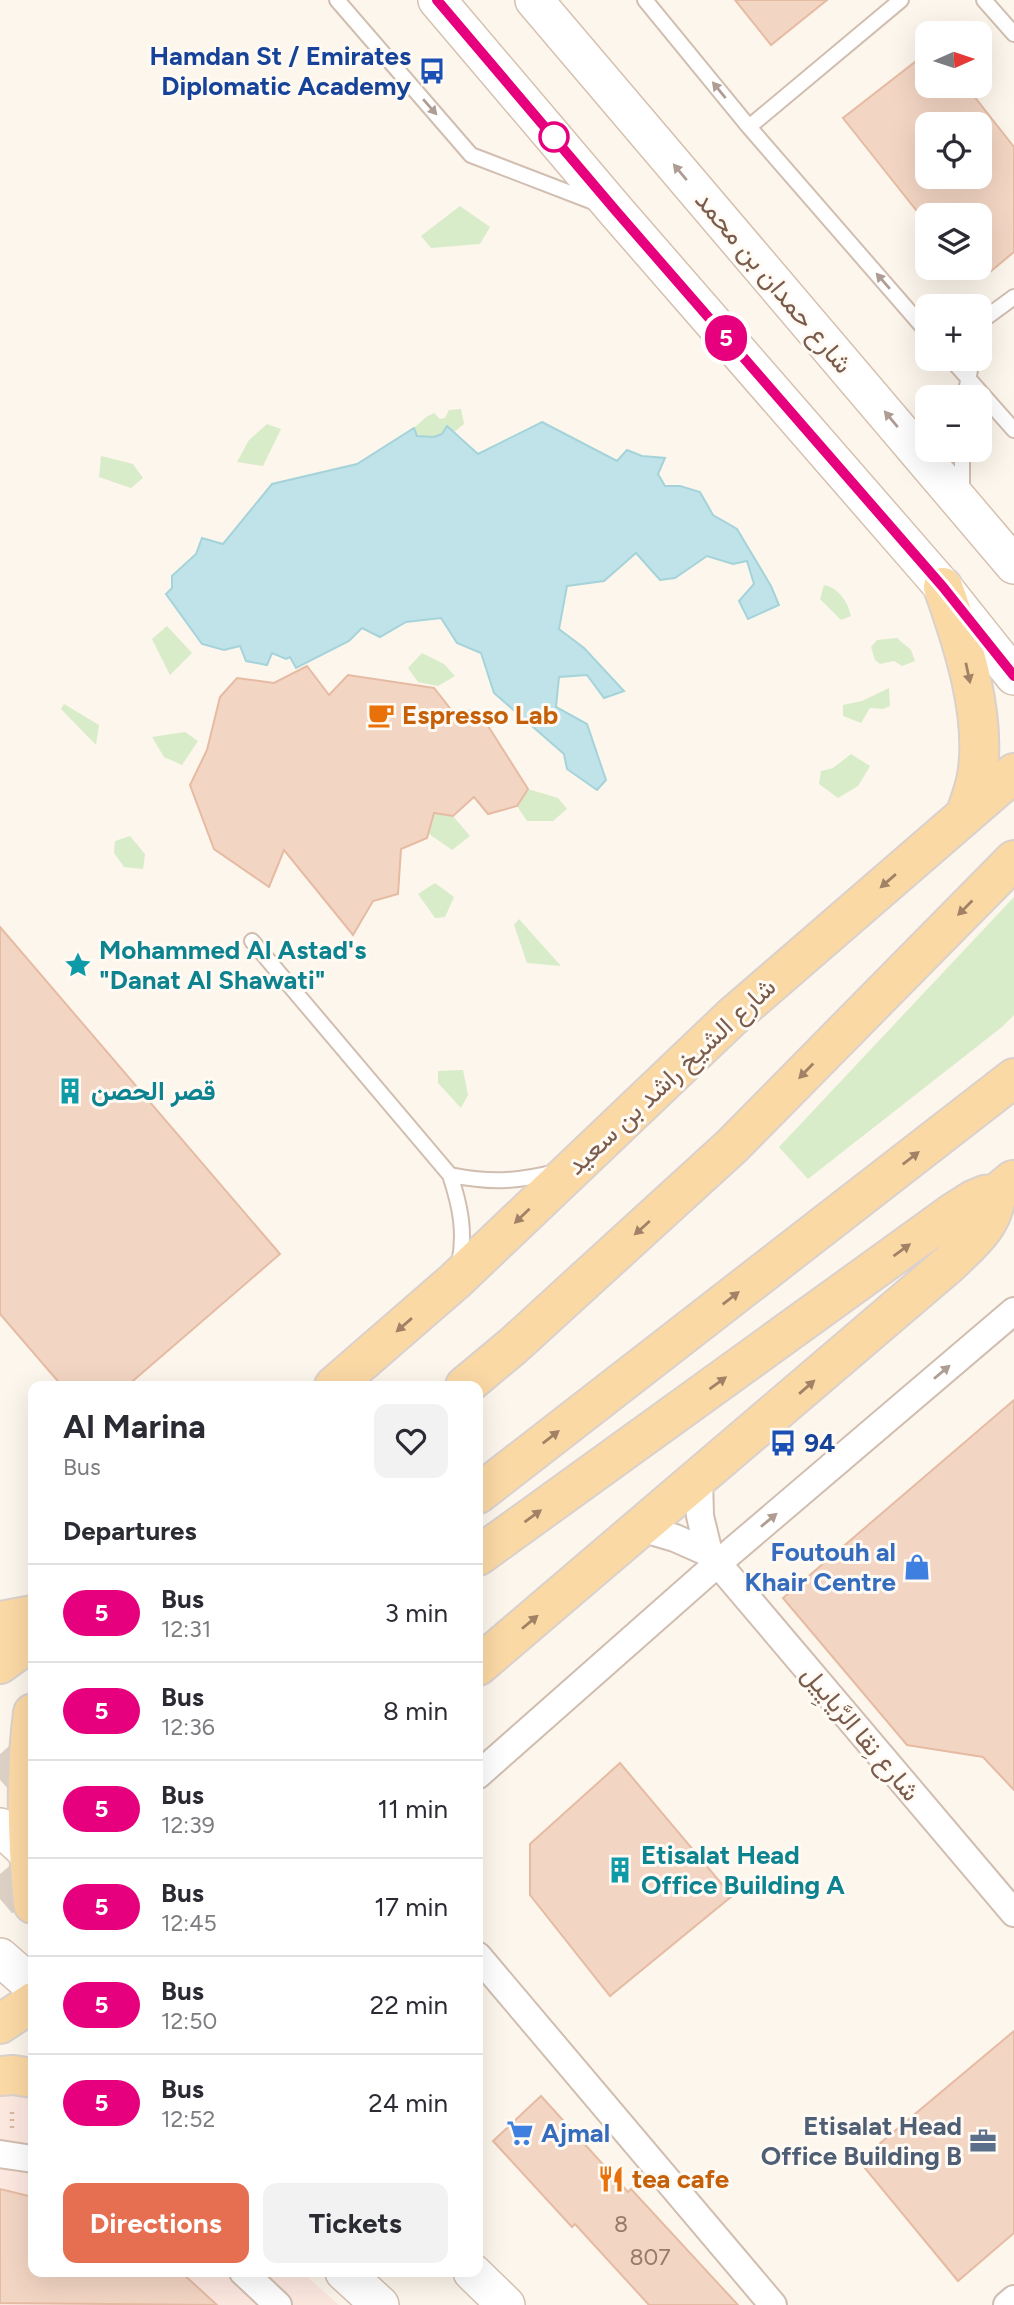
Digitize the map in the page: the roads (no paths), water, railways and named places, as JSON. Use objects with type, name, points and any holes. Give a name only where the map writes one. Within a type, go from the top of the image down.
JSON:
[{"type":"main road","points":[[437,0],[616,211],[943,587],[1014,676]]},
{"type":"main road","name":"شارع حمدان بن محمد","points":[[534,0],[1014,565]]},
{"type":"main road","points":[[943,587],[963,648],[979,742],[976,778],[966,813]]},
{"type":"main road","name":"شارع الشيخ راشد بن سعيد","points":[[340,1381],[456,1280],[732,1017],[1014,773]]},
{"type":"main road","points":[[471,1381],[732,1146],[1014,860]]},
{"type":"main road","points":[[483,1490],[1012,1078]]},
{"type":"main road","points":[[483,1662],[950,1263],[990,1221],[995,1207],[1008,1190]]},
{"type":"main road","points":[[483,1552],[954,1212],[985,1195],[1008,1190]]},
{"type":"main road","points":[[0,1622],[28,1616]]},
{"type":"main road","points":[[0,1664],[28,1644]]},
{"type":"main road","points":[[0,1827],[28,1851]]},
{"type":"main road","points":[[0,1957],[28,1982]]},
{"type":"main road","points":[[0,2024],[28,2005]]},
{"type":"main road","points":[[349,2277],[380,2305]]},
{"type":"main road","points":[[477,2277],[506,2305]]},
{"type":"street","points":[[483,1770],[713,1558],[1014,1311]]},
{"type":"street","name":"شارع نِقا الرَّيايِيل","points":[[699,1479],[700,1516],[713,1558]]},
{"type":"street","name":"شارع نِقا الرَّيايِيل","points":[[641,1528],[675,1538],[713,1558],[1014,1913]]},
{"type":"street","points":[[483,1962],[773,2305]]},
{"type":"street","points":[[248,2277],[278,2305]]},
{"type":"street","points":[[1007,2305],[1014,2299]]},
{"type":"lane","points":[[337,0],[471,155],[616,211]]},
{"type":"lane","points":[[645,0],[750,127],[915,318]]},
{"type":"lane","points":[[750,127],[901,0]]},
{"type":"lane","points":[[984,0],[1014,34]]},
{"type":"lane","points":[[992,313],[1014,297]]},
{"type":"lane","points":[[962,371],[1014,430]]},
{"type":"lane","points":[[967,385],[969,371]]},
{"type":"lane","points":[[962,462],[962,503]]},
{"type":"lane","points":[[252,941],[450,1175],[459,1202],[462,1223],[456,1280]]},
{"type":"lane","points":[[450,1175],[507,1182],[571,1168]]},
{"type":"water","points":[[542,422],[617,461],[627,450],[642,456],[665,458],[658,474],[665,486],[680,486],[700,492],[713,515],[737,529],[771,586],[779,605],[748,619],[739,601],[754,584],[747,561],[733,564],[707,556],[675,578],[660,580],[636,553],[604,581],[567,586],[559,629],[584,648],[624,691],[604,698],[587,675],[559,677],[556,707],[587,724],[606,780],[597,790],[567,769],[564,754],[494,693],[481,653],[457,643],[441,618],[406,622],[380,637],[362,628],[349,641],[296,668],[290,657],[286,659],[272,653],[267,665],[246,661],[240,646],[224,650],[202,644],[166,594],[172,588],[172,576],[196,554],[202,538],[223,544],[272,484],[357,464],[414,428],[417,436],[434,437],[442,434],[447,426],[478,454]]},
{"type":"tunnel","points":[[0,1780],[28,1755]]},
{"type":"tunnel","points":[[0,1899],[28,1875]]},
{"type":"place","name":"Hamdan St / Emirates Diplomatic Academy","points":[[432,71]]},
{"type":"place","name":"Espresso Lab","points":[[381,715]]},
{"type":"place","name":"Mohammed Al Astad's \"Danat Al Shawati\"","points":[[78,965]]},
{"type":"place","name":"قصر الحصن","points":[[70,1091]]},
{"type":"place","name":"94","points":[[783,1443]]},
{"type":"place","name":"Foutouh al Khair Centre","points":[[917,1567]]},
{"type":"place","name":"Etisalat Head Office Building A","points":[[620,1870]]},
{"type":"place","name":"Ajmal","points":[[520,2133]]},
{"type":"place","name":"Etisalat Head Office Building B","points":[[983,2141]]},
{"type":"place","name":"tea cafe","points":[[611,2179]]}]
